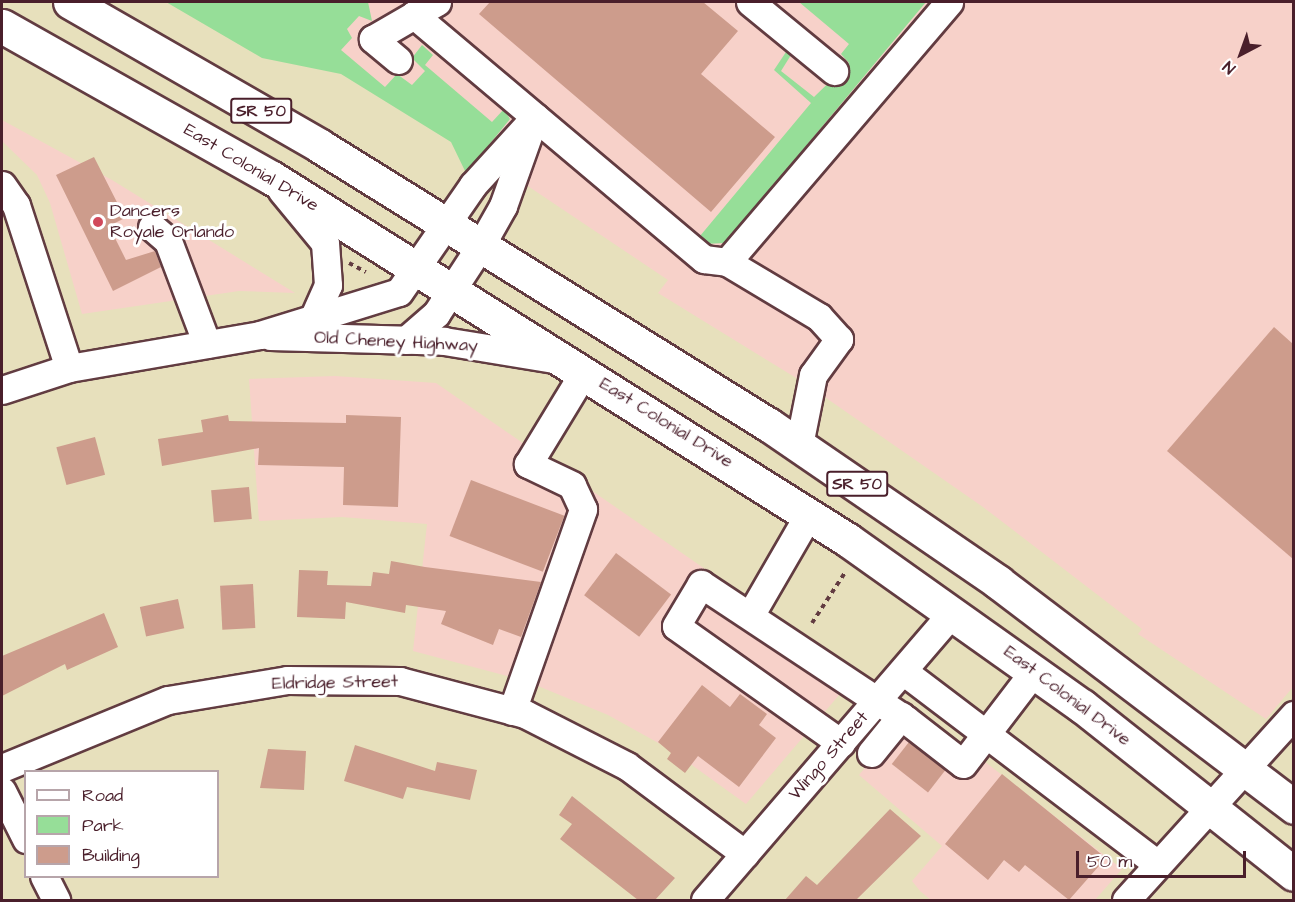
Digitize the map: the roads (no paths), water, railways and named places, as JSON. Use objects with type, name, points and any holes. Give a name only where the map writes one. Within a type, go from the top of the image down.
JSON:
[{"type":"highway","name":"SR 50","points":[[70,2],[481,245],[800,446],[998,582],[1293,807]]},
{"type":"highway","name":"East Colonial Drive","points":[[2,26],[272,178],[809,514],[953,612],[1034,671],[1208,805],[1293,874]]},
{"type":"street","points":[[398,60],[373,39],[437,2]]},
{"type":"street","points":[[750,2],[834,71]]},
{"type":"street","points":[[727,262],[949,2]]},
{"type":"street","points":[[414,15],[704,259],[727,262],[819,317],[838,339],[813,375],[800,446]]},
{"type":"street","name":"Old Cheney Highway","points":[[2,390],[69,368],[260,335],[315,314],[385,298],[399,292],[418,270],[473,185],[535,117]]},
{"type":"street","points":[[406,340],[436,314],[481,245],[503,206],[535,117]]},
{"type":"street","points":[[272,178],[325,243],[328,285],[315,314]]},
{"type":"street","points":[[2,185],[16,205],[69,368]]},
{"type":"street","points":[[152,226],[168,241],[207,344]]},
{"type":"street","name":"Old Cheney Highway","points":[[260,335],[472,343],[575,367]]},
{"type":"street","points":[[512,711],[583,509],[572,485],[528,464],[575,367]]},
{"type":"street","points":[[751,614],[809,514]]},
{"type":"street","points":[[841,743],[676,626],[701,584],[751,614],[901,716],[963,764],[1034,671]]},
{"type":"street","name":"Wingo Street","points":[[705,900],[953,612]]},
{"type":"street","points":[[903,671],[1157,864]]},
{"type":"street","name":"Eldridge Street","points":[[2,768],[168,700],[287,680],[400,681],[512,711],[627,766],[745,854]]},
{"type":"street","points":[[1126,900],[1208,805],[1246,770],[1293,715]]},
{"type":"street","points":[[871,753],[901,716]]},
{"type":"street","points":[[2,791],[24,835]]},
{"type":"street","points":[[45,878],[56,900]]},
{"type":"place","name":"Dancers Royale Orlando","points":[[98,222]]}]
